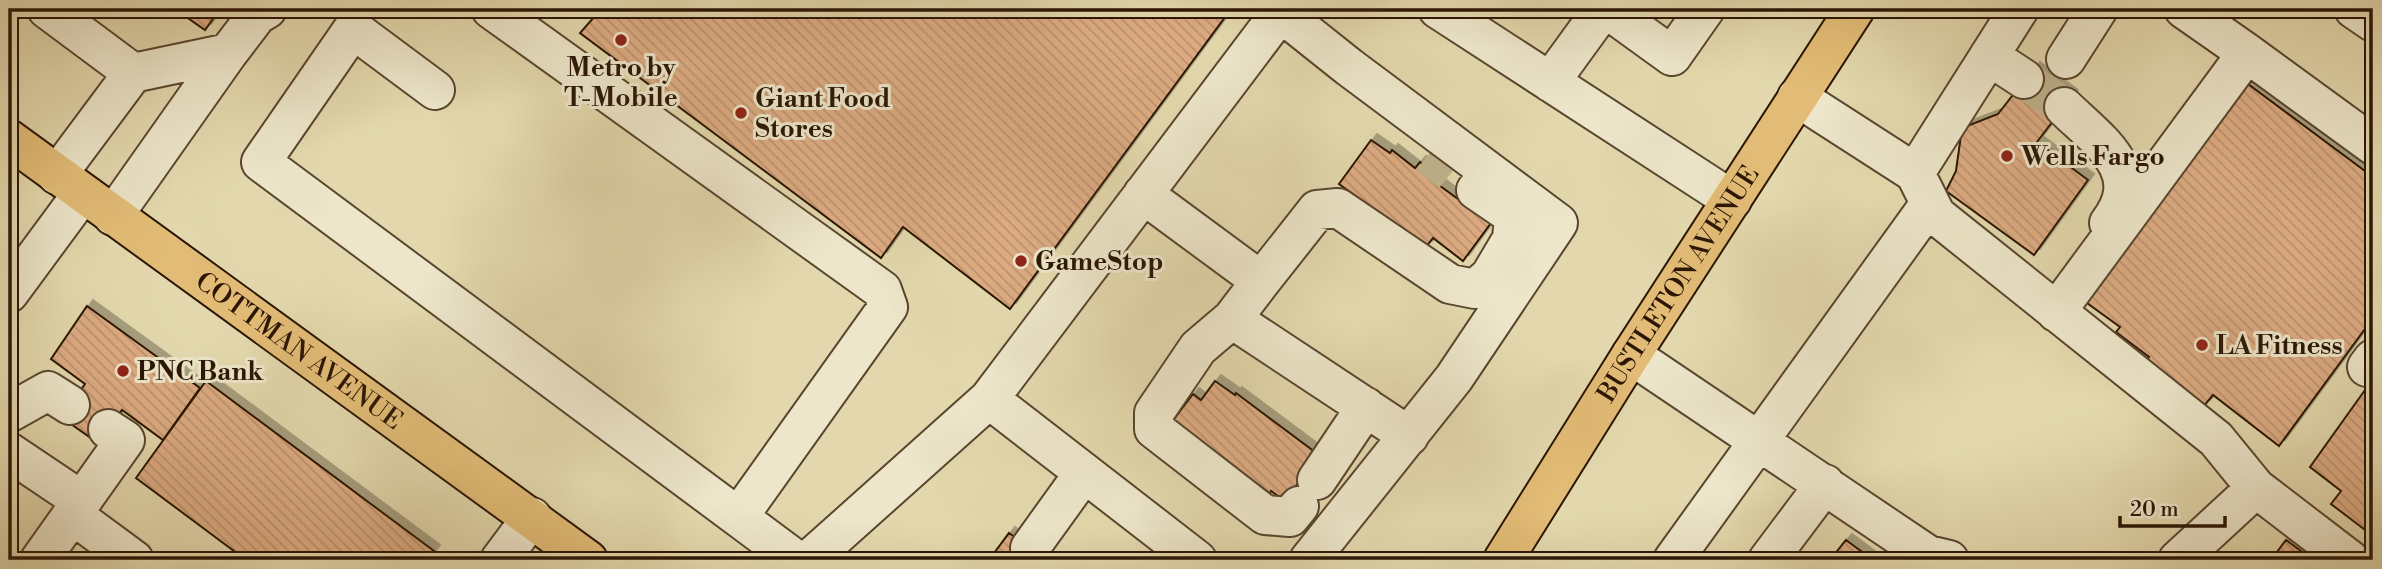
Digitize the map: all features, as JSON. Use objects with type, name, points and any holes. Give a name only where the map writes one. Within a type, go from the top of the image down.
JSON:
[{"type":"main road","name":"BUSTLETON AVENUE","points":[[1503,560],[1631,355],[1855,9]]},
{"type":"main road","name":"COTTMAN AVENUE","points":[[9,139],[588,560]]},
{"type":"street","points":[[47,9],[133,73]]},
{"type":"street","points":[[113,216],[228,53],[257,15],[267,9]]},
{"type":"street","points":[[491,9],[882,290],[888,307],[739,516]]},
{"type":"street","points":[[1438,9],[1732,200]]},
{"type":"street","points":[[1550,82],[1605,9],[1672,56],[1705,9]]},
{"type":"street","points":[[1673,560],[1759,441],[1922,189],[1989,56],[2019,9]]},
{"type":"street","points":[[2066,59],[2098,9]]},
{"type":"street","points":[[2184,9],[2373,145]]},
{"type":"street","points":[[2354,9],[2373,22]]},
{"type":"street","points":[[809,560],[989,399],[1282,10],[1373,85],[1558,223],[1454,378],[1309,560]]},
{"type":"street","points":[[435,90],[353,29],[261,162],[796,560]]},
{"type":"street","points":[[9,293],[133,73],[228,53]]},
{"type":"street","points":[[2052,309],[2247,53]]},
{"type":"street","points":[[1989,56],[2024,79]]},
{"type":"street","points":[[1366,407],[1290,517],[1265,515],[1154,429],[1154,413],[1198,348],[1232,319],[1317,210],[1338,208],[1450,284],[1475,289],[1490,276],[1512,239],[1514,216],[1439,164],[1395,128],[1373,85]]},
{"type":"street","points":[[1797,97],[1922,189],[1936,215],[2216,439],[2256,488],[2350,560]]},
{"type":"street","points":[[2052,309],[2118,212],[2125,183],[2116,160],[2064,107]]},
{"type":"street","points":[[1143,194],[1261,281]]},
{"type":"street","points":[[1232,319],[1409,436]]},
{"type":"street","points":[[1631,355],[1928,555],[1949,560]]},
{"type":"street","points":[[9,413],[48,391],[70,405]]},
{"type":"street","points":[[989,399],[1197,560]]},
{"type":"street","points":[[40,560],[125,440],[108,429]]},
{"type":"street","points":[[9,452],[78,508],[134,560]]},
{"type":"street","points":[[1030,548],[1084,473]]},
{"type":"street","points":[[1768,560],[1825,484]]},
{"type":"street","points":[[2178,560],[2256,488]]},
{"type":"street","points":[[500,560],[532,517]]},
{"type":"building","points":[[175,9],[220,9],[205,30]]},
{"type":"building","points":[[601,9],[1231,9],[1010,309],[903,227],[881,258],[580,33]]},
{"type":"building","name":"Wells Fargo","points":[[2034,68],[2072,96],[2037,142],[2088,180],[2034,255],[1946,191],[1956,171],[1962,128],[1998,114]]},
{"type":"building","points":[[2248,84],[2373,177],[2373,318],[2279,446],[2213,395],[2204,406],[2145,362],[2149,357],[2116,332],[2120,327],[2087,303]]},
{"type":"building","points":[[1371,140],[1390,153],[1392,150],[1415,168],[1420,162],[1436,174],[1432,180],[1491,223],[1463,261],[1433,238],[1426,247],[1339,184]]},
{"type":"building","name":"PNC Bank","points":[[87,306],[200,388],[163,440],[122,410],[98,443],[61,417],[85,384],[51,359]]},
{"type":"building","points":[[206,381],[434,551],[427,560],[246,560],[136,478]]},
{"type":"building","points":[[1215,381],[1235,395],[1236,393],[1319,455],[1292,491],[1289,489],[1282,499],[1271,491],[1268,496],[1171,423],[1193,394],[1201,400]]},
{"type":"building","points":[[2373,389],[2373,536],[2331,504],[2341,491],[2310,467],[2365,390],[2370,393]]},
{"type":"building","points":[[1009,533],[1046,560],[989,560]]},
{"type":"building","points":[[1846,540],[1873,560],[1830,560]]},
{"type":"building","points":[[2286,540],[2313,560],[2271,560]]},
{"type":"tunnel","points":[[2024,79],[2064,107]]},
{"type":"tunnel","points":[[1428,155],[1451,173]]},
{"type":"place","name":"Metro by T-Mobile","points":[[621,40]]},
{"type":"place","name":"Giant Food Stores","points":[[741,113]]},
{"type":"place","name":"Wells Fargo","points":[[2007,156]]},
{"type":"place","name":"GameStop","points":[[1021,261]]},
{"type":"place","name":"LA Fitness","points":[[2202,345]]},
{"type":"place","name":"PNC Bank","points":[[123,371]]}]
